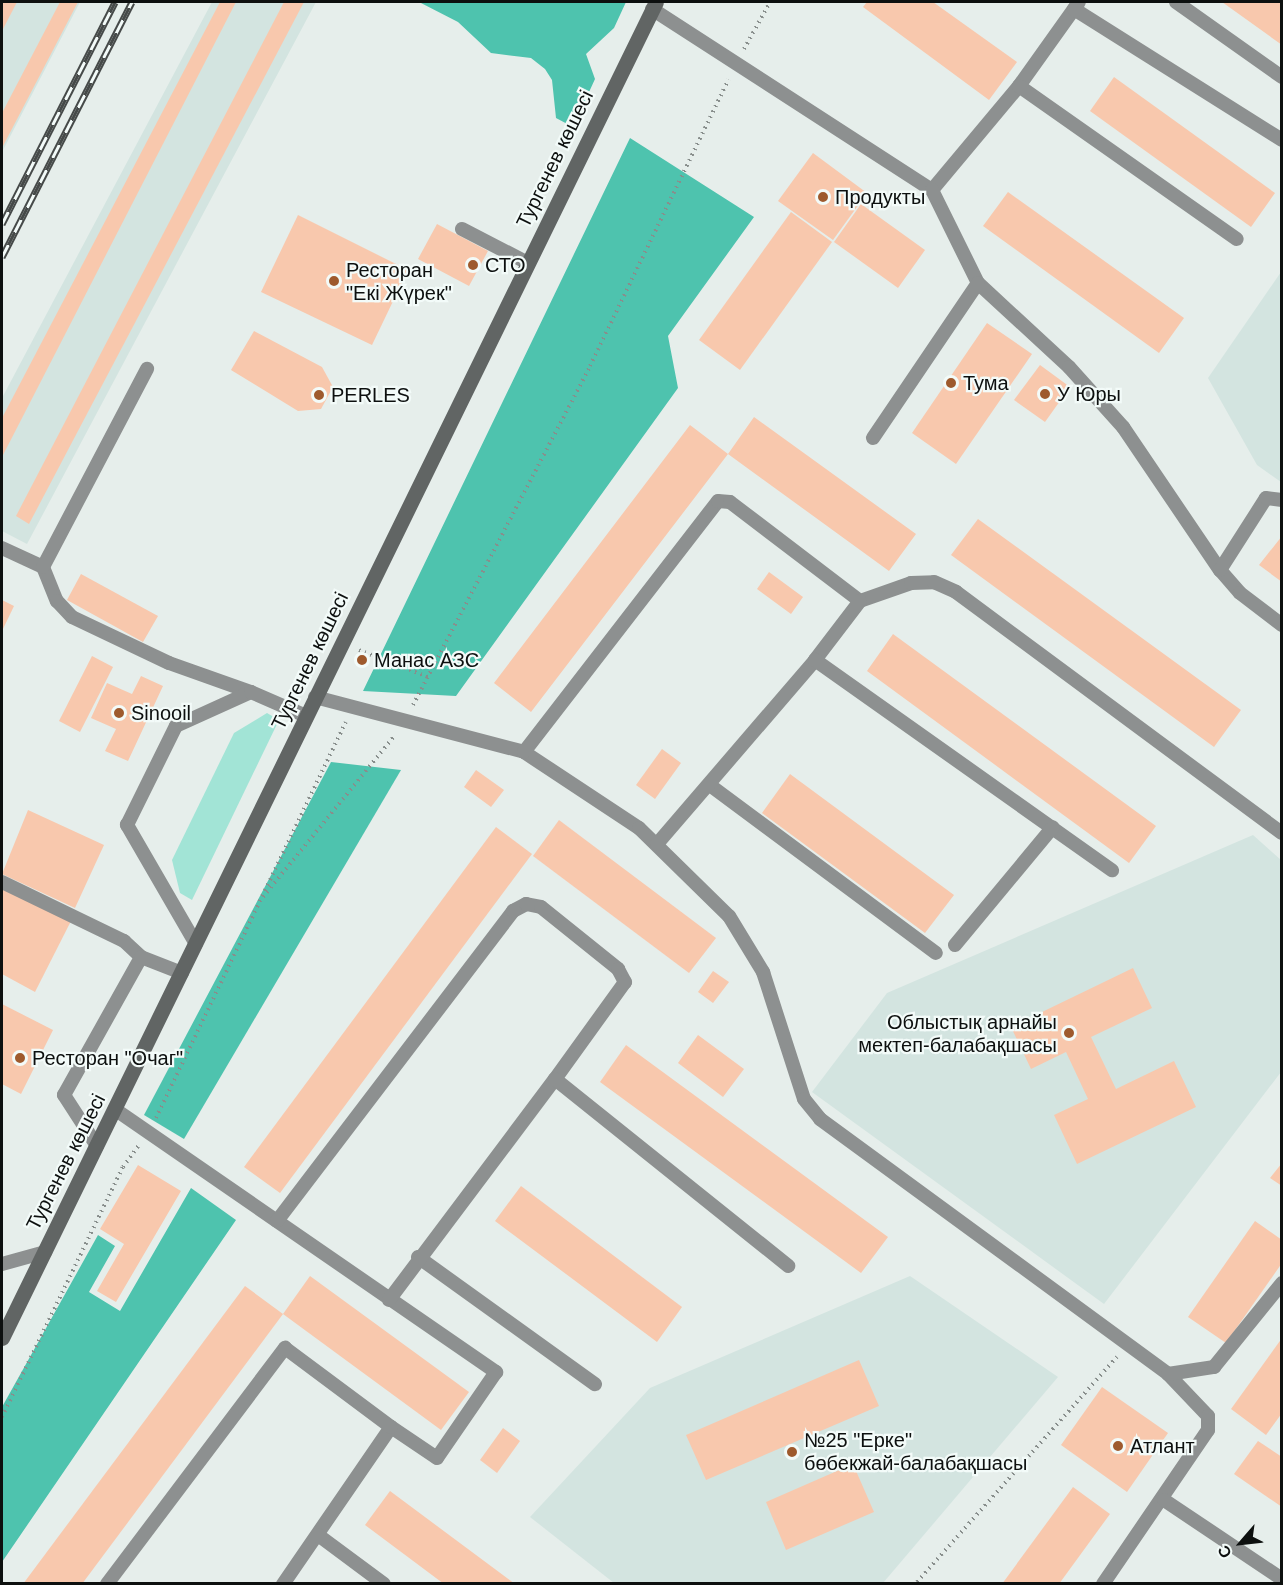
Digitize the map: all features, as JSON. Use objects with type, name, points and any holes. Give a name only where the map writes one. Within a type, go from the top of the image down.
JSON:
[{"type":"main road","name":"Тургенев көшесі","points":[[2,1338],[116,1110],[315,697],[654,5]]},
{"type":"lane","points":[[1176,2],[1281,77]]},
{"type":"lane","points":[[654,5],[737,63],[932,190],[978,283],[1069,367],[1123,427],[1220,570],[1240,593],[1281,625]]},
{"type":"lane","points":[[932,190],[1019,86],[1076,5],[1281,140]]},
{"type":"lane","points":[[1019,86],[1237,238]]},
{"type":"lane","points":[[462,229],[528,263]]},
{"type":"lane","points":[[873,438],[978,283]]},
{"type":"lane","points":[[43,567],[147,369]]},
{"type":"lane","points":[[1220,570],[1266,498],[1281,500]]},
{"type":"lane","points":[[524,752],[718,501],[730,502],[860,601]]},
{"type":"lane","points":[[2,548],[43,567],[57,601],[72,617],[169,663],[251,692],[306,716]]},
{"type":"lane","points":[[657,844],[711,786],[815,660],[860,601],[911,583],[934,582],[956,592],[1281,833]]},
{"type":"lane","points":[[815,660],[1112,870]]},
{"type":"lane","points":[[196,944],[127,825],[176,726],[251,692]]},
{"type":"lane","points":[[315,697],[524,752],[657,844],[729,916],[757,963],[804,1099],[820,1119],[1126,1347],[1168,1374],[1208,1416],[1208,1430],[1164,1500],[1103,1584]]},
{"type":"lane","points":[[711,786],[936,953]]},
{"type":"lane","points":[[955,945],[1053,827]]},
{"type":"lane","points":[[2,882],[124,941],[141,957],[182,973]]},
{"type":"lane","points":[[278,1221],[513,911],[526,904],[541,907],[618,969],[625,982],[555,1079],[418,1257],[389,1300]]},
{"type":"lane","points":[[98,1146],[64,1095],[141,957]]},
{"type":"lane","points":[[555,1079],[788,1266]]},
{"type":"lane","points":[[106,1584],[285,1348],[391,1427],[437,1458],[496,1372],[116,1110]]},
{"type":"lane","points":[[2,1264],[45,1251]]},
{"type":"lane","points":[[418,1257],[595,1384]]},
{"type":"lane","points":[[1168,1374],[1214,1366],[1281,1283]]},
{"type":"lane","points":[[283,1584],[391,1427]]},
{"type":"lane","points":[[1164,1500],[1281,1579]]},
{"type":"lane","points":[[318,1535],[384,1584]]},
{"type":"path","points":[[263,897],[382,756],[405,720],[590,366],[737,63],[770,2]]},
{"type":"path","points":[[342,643],[428,677]]},
{"type":"path","points":[[2,1417],[123,1167],[149,1132],[353,707]]},
{"type":"path","points":[[917,1582],[1126,1347]]},
{"type":"shaded area","points":[[2,2],[80,2],[2,152]]},
{"type":"shaded area","points":[[212,2],[316,2],[27,544],[2,531],[2,398]]},
{"type":"shaded area","points":[[1281,272],[1281,482],[1257,465],[1208,378]]},
{"type":"shaded area","name":"Облыстық арнайы мектеп-балабақшасы","points":[[1253,835],[1281,860],[1281,1072],[1104,1304],[812,1092],[887,993]]},
{"type":"shaded area","name":"№25 \"Ерке\" бөбекжай-балабақшасы","points":[[910,1276],[1058,1377],[883,1583],[614,1583],[530,1517],[650,1388]]},
{"type":"green space","points":[[419,2],[626,2],[614,28],[586,54],[595,79],[573,127],[556,118],[552,80],[545,69],[531,58],[491,53],[458,22]]},
{"type":"green space","points":[[630,138],[754,217],[668,336],[678,388],[456,696],[363,691]]},
{"type":"green space","points":[[267,713],[279,720],[192,900],[180,893],[172,860],[234,733]]},
{"type":"green space","points":[[331,762],[401,770],[184,1139],[144,1115]]},
{"type":"green space","points":[[191,1188],[236,1220],[2,1562],[2,1407],[98,1235],[115,1246],[89,1292],[120,1311]]},
{"type":"building","points":[[2,2],[17,2],[2,31]]},
{"type":"building","points":[[60,2],[78,2],[2,148],[2,113]]},
{"type":"building","points":[[220,2],[236,2],[2,457],[2,418]]},
{"type":"building","points":[[284,2],[304,2],[29,524],[16,516]]},
{"type":"building","points":[[867,2],[933,2],[1017,62],[989,100],[863,7]]},
{"type":"building","points":[[1222,2],[1282,2],[1282,45]]},
{"type":"building","points":[[1114,77],[1275,193],[1251,227],[1090,111]]},
{"type":"building","name":"Продукты","points":[[813,153],[867,193],[833,240],[778,201]]},
{"type":"building","points":[[1008,192],[1184,318],[1159,353],[983,226]]},
{"type":"building","points":[[861,204],[925,250],[898,288],[834,242]]},
{"type":"building","points":[[791,212],[832,242],[740,370],[699,340]]},
{"type":"building","name":"Ресторан \"Екi Жүрек\"","points":[[298,215],[408,270],[372,345],[261,292]]},
{"type":"building","points":[[437,224],[488,251],[469,286],[418,259]]},
{"type":"building","points":[[987,323],[1032,354],[956,464],[912,433]]},
{"type":"building","points":[[254,331],[322,367],[333,387],[321,409],[298,411],[231,370]]},
{"type":"building","points":[[1040,365],[1070,387],[1045,422],[1014,400]]},
{"type":"building","points":[[754,417],[916,534],[889,571],[728,454]]},
{"type":"building","points":[[690,425],[728,454],[531,712],[494,683]]},
{"type":"building","points":[[978,519],[1241,710],[1214,747],[951,555]]},
{"type":"building","points":[[1282,536],[1282,582],[1259,565]]},
{"type":"building","points":[[769,572],[803,597],[791,614],[757,589]]},
{"type":"building","points":[[81,574],[158,616],[143,642],[67,600]]},
{"type":"building","points":[[2,600],[14,606],[2,631]]},
{"type":"building","points":[[893,634],[1156,826],[1129,863],[867,671]]},
{"type":"building","points":[[92,656],[113,667],[80,732],[59,721]]},
{"type":"building","points":[[141,676],[163,686],[128,761],[105,751],[116,729],[91,718],[107,683],[132,694]]},
{"type":"building","points":[[662,749],[681,763],[655,799],[636,785]]},
{"type":"building","points":[[476,770],[504,790],[491,807],[464,787]]},
{"type":"building","points":[[790,774],[954,895],[925,933],[762,813]]},
{"type":"building","points":[[28,810],[104,845],[75,908],[2,874]]},
{"type":"building","points":[[559,820],[716,938],[689,973],[533,856]]},
{"type":"building","points":[[496,827],[532,854],[280,1193],[244,1167]]},
{"type":"building","points":[[2,886],[71,921],[35,992],[2,974]]},
{"type":"building","points":[[1133,968],[1152,1008],[1091,1037],[1116,1089],[1174,1061],[1196,1107],[1077,1164],[1054,1115],[1088,1099],[1066,1052],[1031,1069],[1011,1027]]},
{"type":"building","points":[[713,971],[729,982],[713,1003],[698,992]]},
{"type":"building","points":[[2,1004],[53,1030],[21,1094],[2,1084]]},
{"type":"building","points":[[698,1035],[744,1069],[723,1097],[678,1063]]},
{"type":"building","points":[[626,1045],[888,1237],[861,1273],[600,1082]]},
{"type":"building","points":[[1282,1163],[1282,1186],[1270,1178]]},
{"type":"building","points":[[138,1165],[181,1191],[116,1302],[97,1291],[124,1244],[100,1229]]},
{"type":"building","points":[[521,1186],[682,1307],[657,1342],[495,1221]]},
{"type":"building","points":[[1255,1221],[1282,1240],[1282,1263],[1226,1343],[1188,1317]]},
{"type":"building","points":[[310,1276],[469,1392],[441,1430],[283,1314]]},
{"type":"building","points":[[245,1286],[283,1314],[82,1584],[23,1584]]},
{"type":"building","points":[[1282,1338],[1282,1413],[1266,1435],[1231,1409]]},
{"type":"building","points":[[859,1360],[879,1406],[706,1480],[686,1435]]},
{"type":"building","points":[[1102,1387],[1168,1433],[1127,1492],[1061,1445]]},
{"type":"building","points":[[503,1428],[520,1441],[497,1473],[480,1460]]},
{"type":"building","points":[[1258,1441],[1282,1457],[1282,1507],[1234,1474]]},
{"type":"building","points":[[853,1464],[874,1512],[786,1550],[766,1502]]},
{"type":"building","points":[[1073,1487],[1110,1514],[1059,1584],[1002,1584]]},
{"type":"building","points":[[390,1491],[515,1584],[444,1584],[365,1525]]},
{"type":"railway","points":[[2,224],[115,2]]},
{"type":"railway","points":[[2,257],[132,2]]},
{"type":"place","name":"Продукты","points":[[823,197]]},
{"type":"place","name":"СТО","points":[[473,265]]},
{"type":"place","name":"Ресторан \"Екi Жүрек\"","points":[[334,281]]},
{"type":"place","name":"Тума","points":[[951,383]]},
{"type":"place","name":"У Юры","points":[[1045,394]]},
{"type":"place","name":"PERLES","points":[[319,395]]},
{"type":"place","name":"Манас АЗС","points":[[362,660]]},
{"type":"place","name":"Sinooil","points":[[119,713]]},
{"type":"place","name":"Облыстық арнайы мектеп-балабақшасы","points":[[1069,1033]]},
{"type":"place","name":"Ресторан \"Очаг\"","points":[[20,1058]]},
{"type":"place","name":"Атлант","points":[[1118,1446]]},
{"type":"place","name":"№25 \"Ерке\" бөбекжай-балабақшасы","points":[[792,1452]]}]
